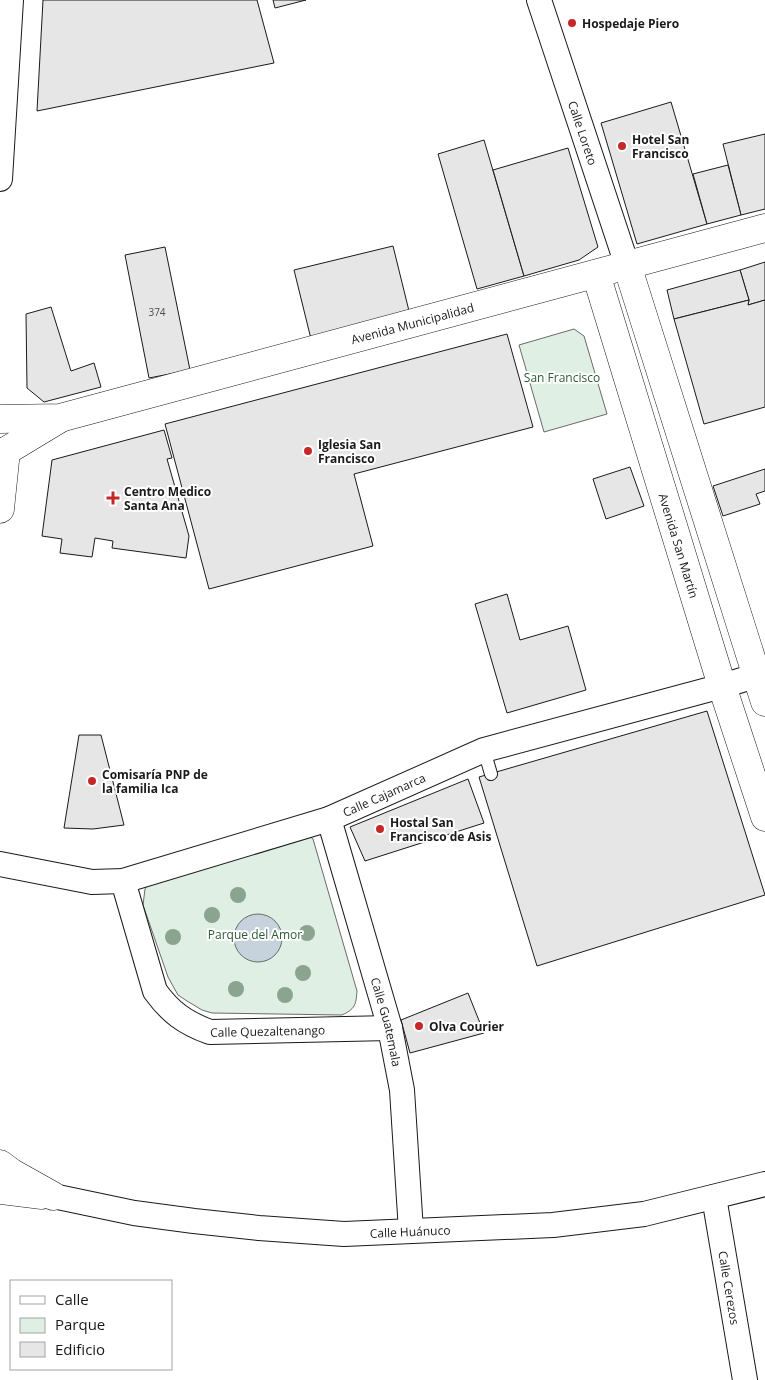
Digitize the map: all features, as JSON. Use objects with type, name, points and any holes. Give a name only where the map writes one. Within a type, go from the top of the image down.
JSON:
[{"type":"main road","name":"Avenida Municipalidad","points":[[2,449],[60,418],[765,228]]},
{"type":"main road","points":[[627,265],[761,675],[765,702]]},
{"type":"main road","name":"Avenida San Martín","points":[[596,274],[722,686],[765,817]]},
{"type":"main road","name":"Avenida Municipalidad","points":[[0,419],[60,418]]},
{"type":"main road","points":[[0,509],[2,449]]},
{"type":"main road","points":[[0,1164],[12,1173],[53,1196]]},
{"type":"main road","points":[[0,1190],[53,1196]]},
{"type":"street","points":[[0,179],[11,0]]},
{"type":"street","name":"Calle Loreto","points":[[539,0],[627,265]]},
{"type":"street","name":"Calle Cajamarca","points":[[0,864],[92,882],[123,881],[329,819],[484,750],[761,675]]},
{"type":"street","name":"Calle Guatemala","points":[[329,819],[390,1028],[402,1090],[411,1231]]},
{"type":"street","name":"Calle Quezaltenango","points":[[123,881],[155,991],[164,1004],[177,1016],[193,1026],[210,1032],[390,1028]]},
{"type":"street","name":"Calle Huánuco","points":[[53,1196],[134,1213],[259,1228],[344,1234],[554,1225],[644,1214],[765,1184]]},
{"type":"street","name":"Calle Cerezos","points":[[714,1197],[745,1380]]},
{"type":"lane","points":[[484,750],[491,774]]},
{"type":"green space","name":"San Francisco","points":[[574,329],[584,336],[607,414],[544,432],[519,345]]},
{"type":"green space","name":"Parque del Amor","points":[[308,835],[313,839],[357,991],[355,1003],[350,1011],[342,1015],[212,1013],[202,1010],[178,995],[168,977],[143,905],[145,889],[150,882]]},
{"type":"shaded area","points":[[253,914],[263,914],[272,918],[278,924],[281,929],[281,947],[272,958],[263,962],[253,962],[244,958],[238,952],[234,943],[234,933],[238,924],[244,918]]},
{"type":"building","points":[[43,0],[257,0],[274,63],[37,111]]},
{"type":"building","points":[[273,0],[306,0],[275,8]]},
{"type":"building","points":[[671,102],[707,224],[637,244],[601,123]]},
{"type":"building","points":[[765,134],[765,209],[741,215],[723,144]]},
{"type":"building","points":[[484,140],[524,276],[477,289],[438,154]]},
{"type":"building","points":[[568,148],[598,247],[579,260],[524,276],[493,170]]},
{"type":"building","points":[[728,165],[741,215],[707,224],[693,174]]},
{"type":"building","points":[[393,246],[410,315],[311,339],[294,270]]},
{"type":"building","points":[[165,247],[190,370],[149,378],[125,255]]},
{"type":"building","points":[[765,262],[765,300],[748,305],[749,300],[740,270]]},
{"type":"building","points":[[740,270],[749,300],[674,319],[667,290]]},
{"type":"building","points":[[749,300],[748,305],[765,300],[765,407],[704,424],[674,319]]},
{"type":"building","points":[[51,307],[71,371],[94,363],[101,387],[44,402],[27,388],[26,314]]},
{"type":"building","name":"Iglesia San Francisco","points":[[507,334],[533,427],[354,474],[373,546],[209,589],[165,424]]},
{"type":"building","name":"Centro Medico Santa Ana","points":[[164,430],[172,458],[167,459],[189,536],[186,558],[112,548],[113,541],[95,538],[92,557],[60,553],[62,539],[42,536],[52,460]]},
{"type":"building","points":[[630,467],[644,506],[606,519],[593,479]]},
{"type":"building","points":[[765,469],[765,491],[756,494],[760,504],[723,516],[713,486]]},
{"type":"building","points":[[507,594],[520,640],[568,626],[586,690],[507,713],[475,604]]},
{"type":"building","points":[[707,711],[765,895],[537,966],[479,777]]},
{"type":"building","name":"Comisaría PNP de la familia Ica","points":[[79,735],[101,735],[124,825],[93,829],[64,828]]},
{"type":"building","points":[[468,779],[484,823],[365,861],[350,827]]},
{"type":"building","points":[[468,993],[484,1033],[410,1053],[401,1020]]},
{"type":"place","name":"Hospedaje Piero","points":[[572,23]]},
{"type":"place","name":"Hotel San Francisco","points":[[622,146]]},
{"type":"place","name":"Iglesia San Francisco","points":[[308,451]]},
{"type":"place","name":"Centro Medico Santa Ana","points":[[113,498]]},
{"type":"place","name":"Comisaría PNP de la familia Ica","points":[[92,781]]},
{"type":"place","name":"Hostal San Francisco de Asis","points":[[380,829]]},
{"type":"place","name":"Olva Courier","points":[[419,1026]]}]
